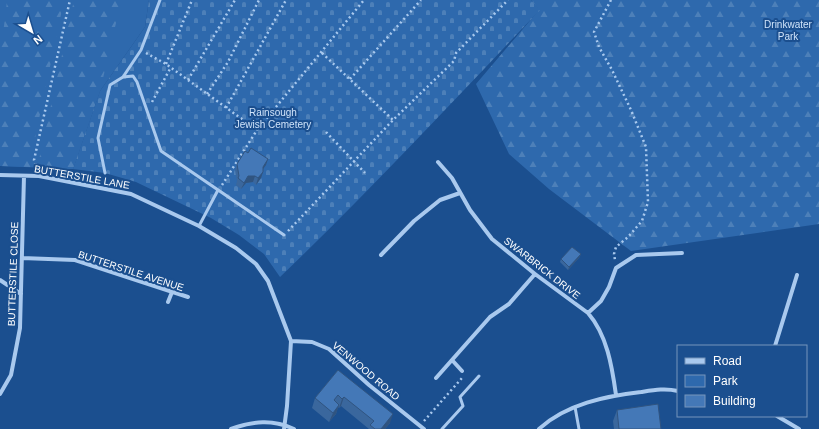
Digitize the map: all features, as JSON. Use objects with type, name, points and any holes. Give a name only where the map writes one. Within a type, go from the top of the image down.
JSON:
[{"type":"street","name":"SWARBRICK DRIVE","points":[[438,162],[452,178],[470,210],[492,239],[594,319],[604,340],[613,368],[616,395]]},
{"type":"street","name":"BUTTERSTILE LANE","points":[[0,175],[39,176],[132,194],[199,226],[236,248],[256,264],[268,281],[291,341],[287,406],[284,426]]},
{"type":"street","name":"BUTTERSTILE CLOSE","points":[[0,394],[11,375],[20,328],[24,176]]},
{"type":"street","points":[[381,255],[414,221],[440,200],[460,193]]},
{"type":"street","points":[[588,313],[601,301],[609,287],[616,268],[636,256],[682,253]]},
{"type":"street","name":"BUTTERSTILE AVENUE","points":[[22,258],[75,260],[188,297]]},
{"type":"street","points":[[436,378],[490,317],[509,304],[535,274]]},
{"type":"street","points":[[775,345],[797,275]]},
{"type":"street","points":[[0,280],[21,294]]},
{"type":"street","points":[[168,302],[172,292]]},
{"type":"street","name":"VENWOOD ROAD","points":[[291,341],[312,342],[329,349],[369,385],[424,429]]},
{"type":"street","points":[[452,360],[462,371]]},
{"type":"street","points":[[539,429],[546,422],[575,407],[616,395],[667,389],[677,391]]},
{"type":"street","points":[[779,417],[799,429]]},
{"type":"street","points":[[231,429],[242,425],[270,421],[294,429]]},
{"type":"lane","points":[[105,173],[98,138],[110,85],[123,77],[141,50],[160,0]]},
{"type":"lane","points":[[123,77],[133,76],[137,82],[161,151],[284,235]]},
{"type":"lane","points":[[199,226],[218,190]]},
{"type":"lane","points":[[442,429],[463,406],[460,397],[479,376]]},
{"type":"lane","points":[[575,407],[579,429]]},
{"type":"lane","points":[[415,429],[419,425]]},
{"type":"path","points":[[39,176],[34,160],[70,0]]},
{"type":"path","points":[[166,64],[192,0]]},
{"type":"path","points":[[188,80],[235,0]]},
{"type":"path","points":[[207,94],[228,62],[259,0]]},
{"type":"path","points":[[226,108],[286,0]]},
{"type":"path","points":[[218,190],[257,130],[322,53],[364,0]]},
{"type":"path","points":[[350,79],[421,0]]},
{"type":"path","points":[[284,235],[393,120],[454,61],[456,53],[508,0]]},
{"type":"path","points":[[611,0],[594,32],[599,47],[628,103],[646,147],[648,202],[642,221],[628,237],[616,247],[614,254],[616,268]]},
{"type":"path","points":[[141,50],[171,67],[257,130]]},
{"type":"path","points":[[322,53],[393,120]]},
{"type":"path","points":[[147,110],[171,67]]},
{"type":"path","points":[[326,132],[365,173]]},
{"type":"path","points":[[419,425],[430,415],[466,374],[462,371]]},
{"type":"green space","points":[[0,0],[149,0],[145,27],[100,91],[73,169],[0,166]]},
{"type":"green space","points":[[64,0],[31,157],[31,167],[0,166],[0,46],[7,1]]},
{"type":"green space","points":[[74,0],[125,0],[116,23],[100,91],[73,169],[39,168],[39,160]]},
{"type":"green space","name":"Rainsough Jewish Cemetery","points":[[149,0],[531,0],[540,10],[379,178],[280,277],[264,254],[239,235],[211,218],[136,182],[105,173],[73,169],[100,91],[145,27]]},
{"type":"green space","name":"Drinkwater Park","points":[[531,0],[819,0],[819,224],[631,251],[549,189],[509,154],[476,84],[539,10]]},
{"type":"building","points":[[251,148],[268,159],[263,167],[263,172],[258,178],[255,176],[248,176],[244,183],[238,178],[237,164],[245,151],[248,153]]},
{"type":"building","points":[[572,247],[581,254],[569,267],[561,259]]},
{"type":"building","points":[[338,370],[393,414],[381,429],[375,429],[370,425],[374,421],[344,397],[342,399],[338,395],[334,400],[339,405],[333,413],[315,398]]},
{"type":"building","points":[[658,404],[661,429],[619,429],[617,410]]}]
